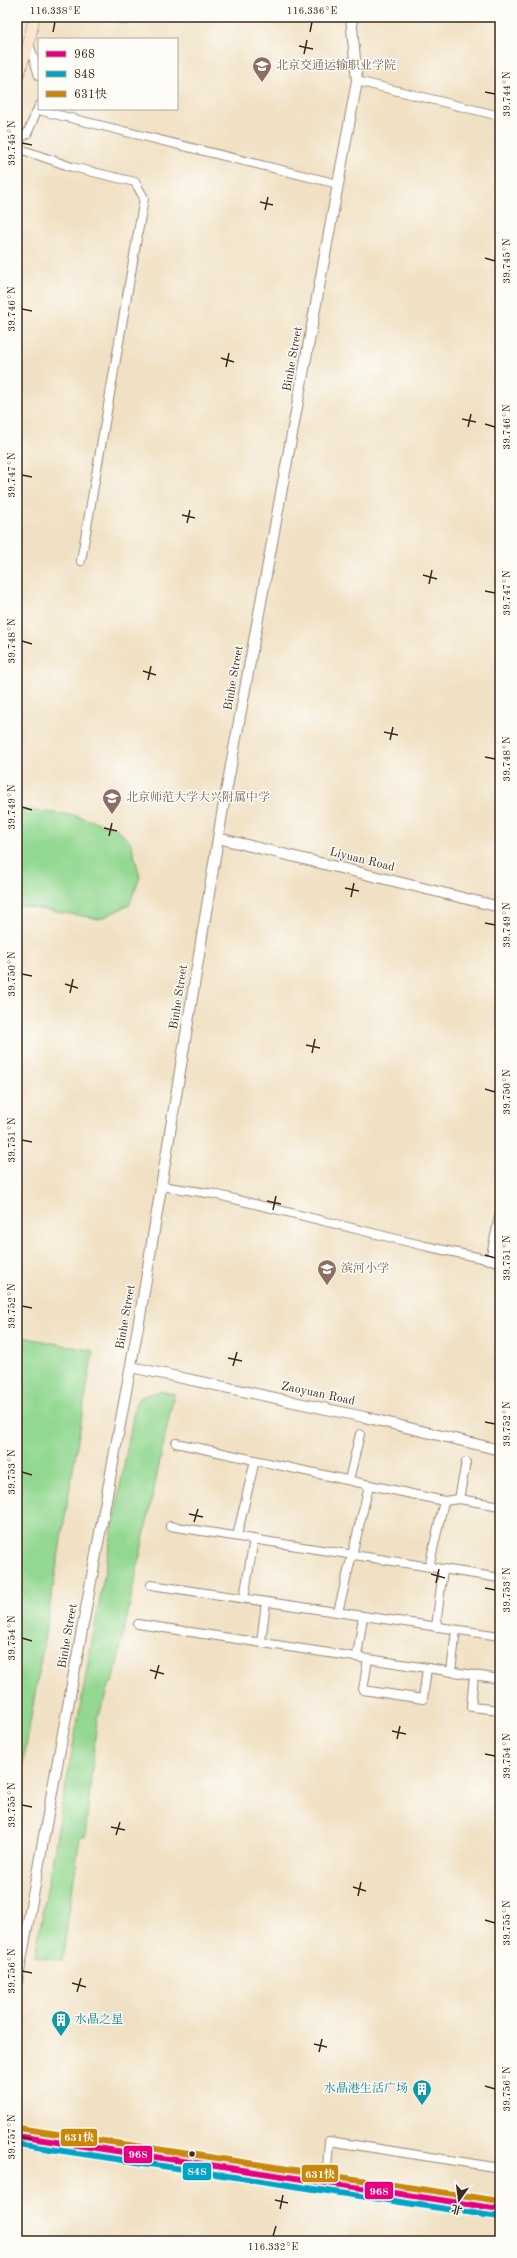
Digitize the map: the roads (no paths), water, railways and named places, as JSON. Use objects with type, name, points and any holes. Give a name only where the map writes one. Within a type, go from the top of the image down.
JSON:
[{"type":"main road","points":[[17,77],[29,43],[34,17]]},
{"type":"street","name":"Binhe Street","points":[[17,1982],[131,1367],[218,838],[357,81],[351,17]]},
{"type":"street","points":[[29,43],[38,73]]},
{"type":"street","points":[[357,81],[500,116]]},
{"type":"street","points":[[17,140],[27,134],[38,109]]},
{"type":"street","points":[[42,110],[338,184]]},
{"type":"street","points":[[17,148],[72,167],[135,182],[144,198],[93,491],[90,499],[81,561]]},
{"type":"street","name":"Liyuan Road","points":[[218,838],[500,907]]},
{"type":"street","points":[[161,1186],[214,1194],[425,1246],[500,1262]]},
{"type":"street","points":[[490,1260],[500,1212]]},
{"type":"street","name":"Zaoyuan Road","points":[[131,1367],[364,1418],[500,1450]]},
{"type":"street","points":[[349,1480],[360,1434]]},
{"type":"street","points":[[176,1443],[349,1480],[369,1486],[444,1501],[459,1499],[500,1506]]},
{"type":"street","points":[[237,1536],[254,1460]]},
{"type":"street","points":[[459,1499],[466,1462]]},
{"type":"street","points":[[338,1612],[369,1486]]},
{"type":"street","points":[[429,1567],[444,1501]]},
{"type":"street","points":[[170,1526],[500,1578]]},
{"type":"street","points":[[244,1598],[254,1539]]},
{"type":"street","points":[[436,1627],[443,1569]]},
{"type":"street","points":[[151,1585],[500,1636]]},
{"type":"street","points":[[261,1642],[266,1602]]},
{"type":"street","points":[[357,1657],[364,1616]]},
{"type":"street","points":[[138,1624],[500,1679]]},
{"type":"street","points":[[451,1672],[456,1630]]},
{"type":"street","points":[[368,1659],[363,1690],[423,1699],[426,1668]]},
{"type":"street","points":[[474,1675],[471,1706],[500,1710]]},
{"type":"street","points":[[17,2136],[326,2184],[500,2209]]},
{"type":"street","points":[[326,2184],[329,2141],[500,2168]]},
{"type":"place","name":"北京交通运输职业学院","points":[[262,83]]},
{"type":"place","name":"北京师范大学大兴附属中学","points":[[112,815]]},
{"type":"place","name":"滨河小学","points":[[327,1286]]},
{"type":"place","name":"水晶之星","points":[[61,2037]]},
{"type":"place","name":"水晶港生活广场","points":[[422,2106]]}]
